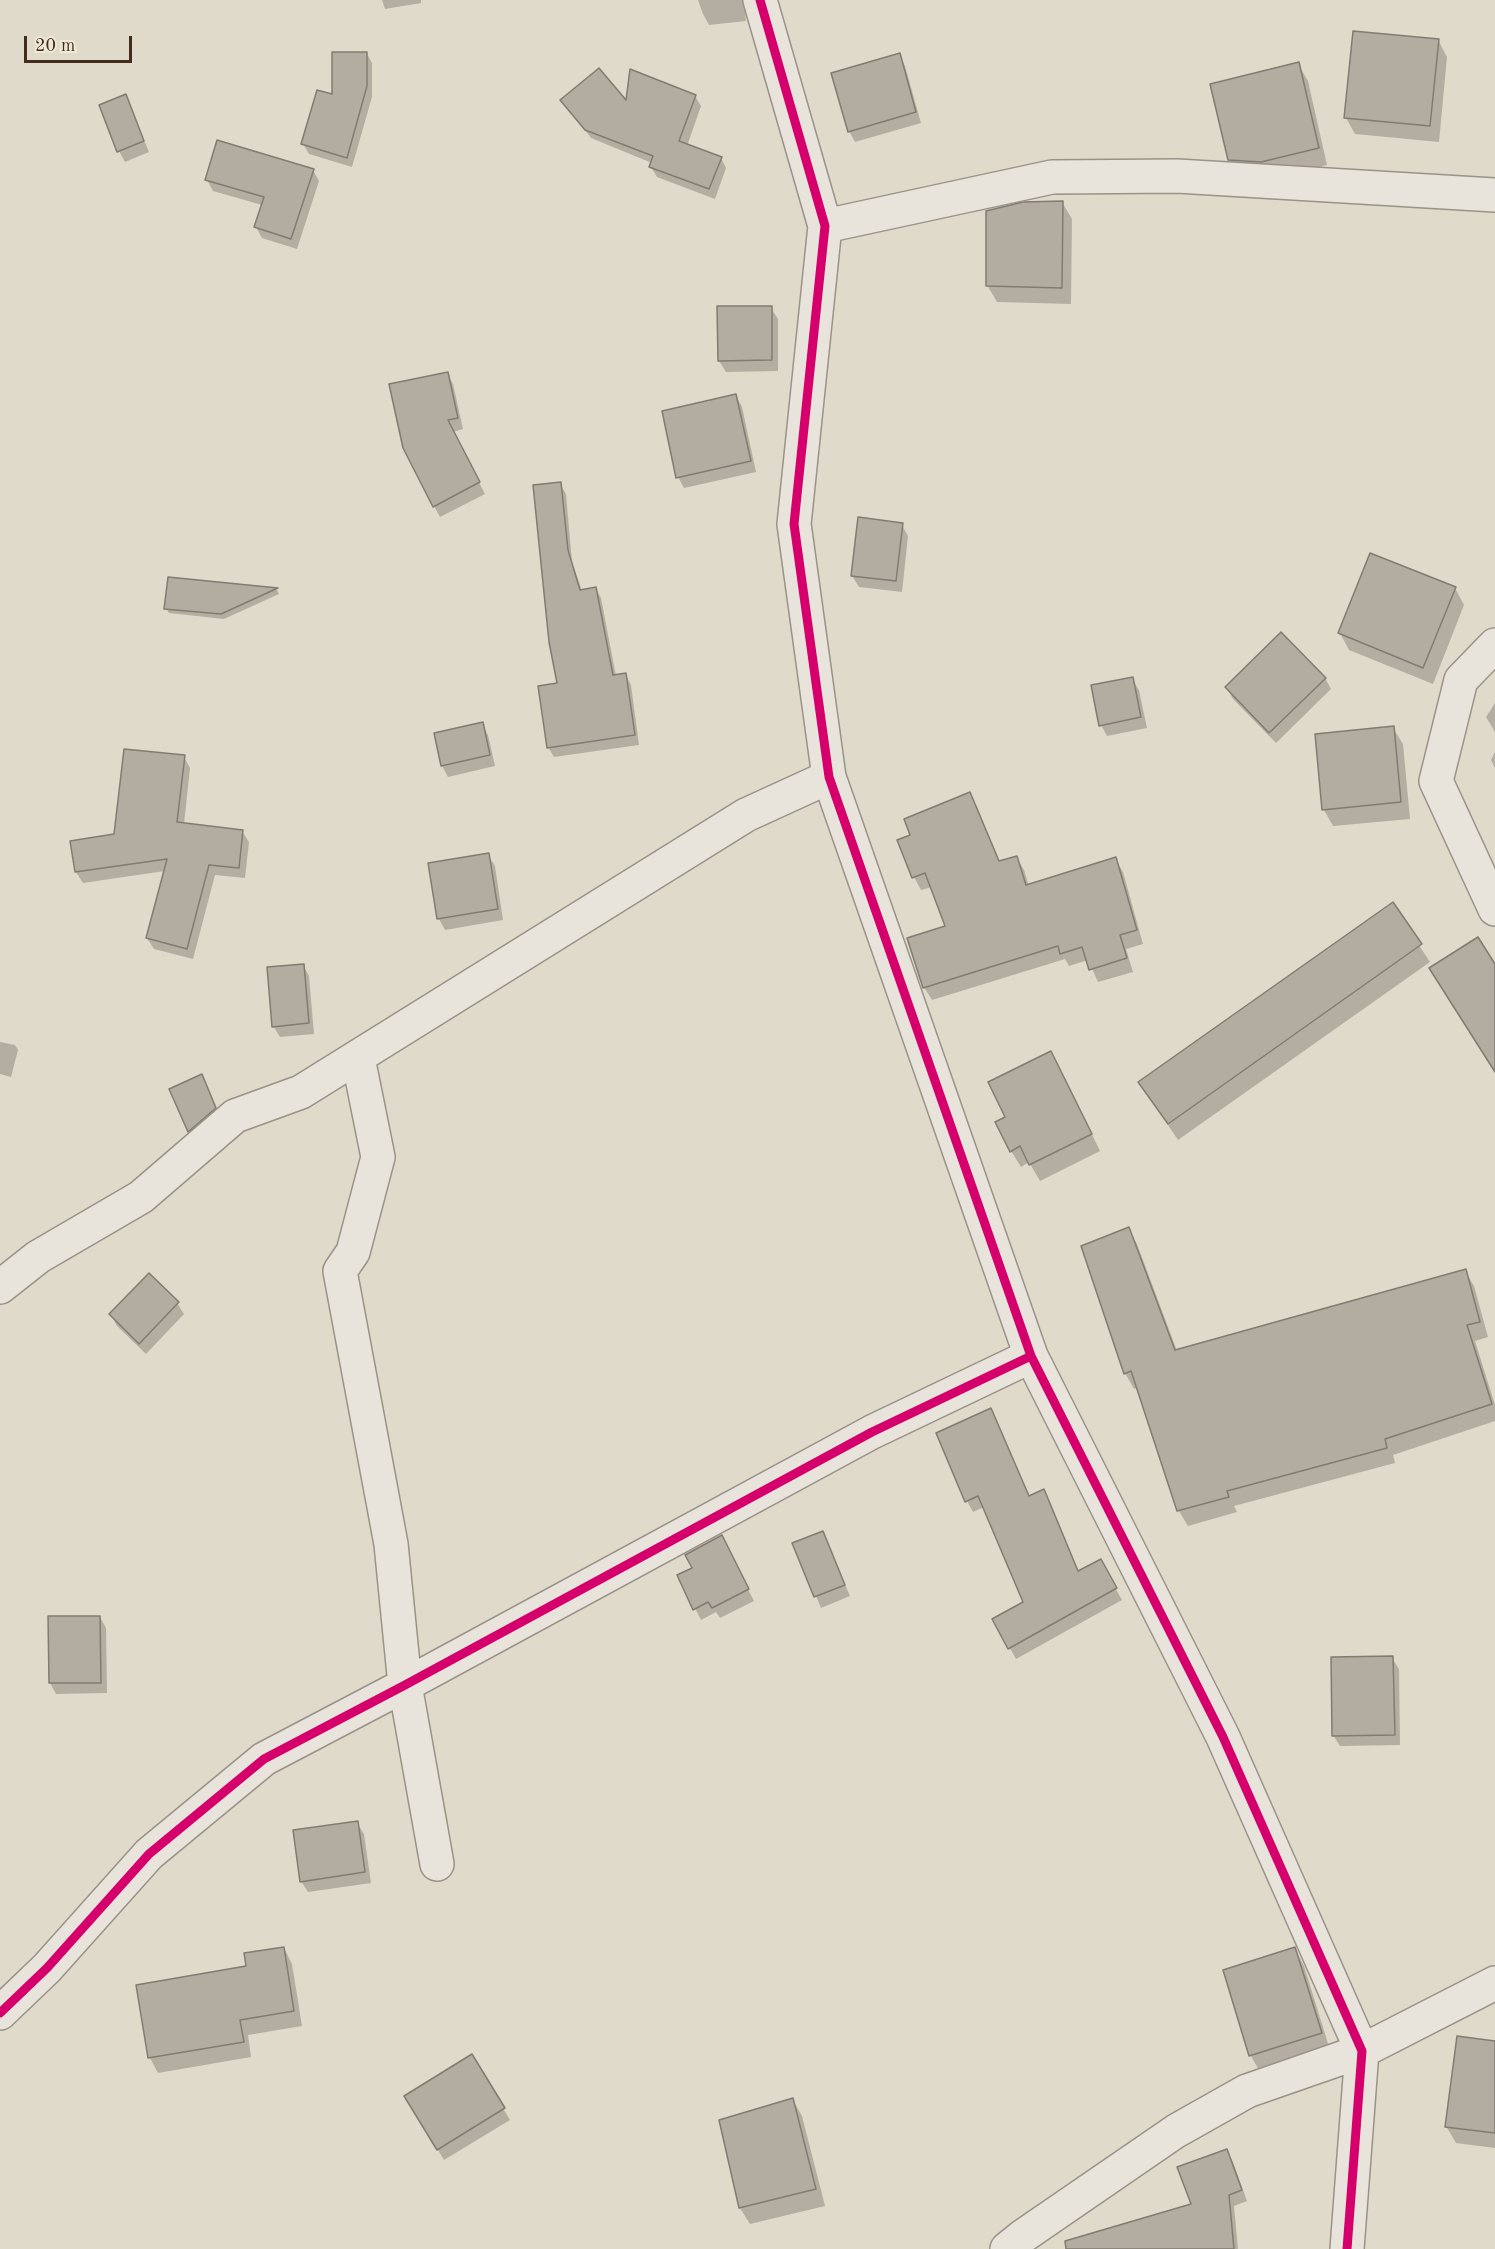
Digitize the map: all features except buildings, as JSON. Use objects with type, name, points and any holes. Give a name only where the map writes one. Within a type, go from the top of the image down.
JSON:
[{"type":"street","points":[[760,0],[825,226],[794,524],[829,777],[1031,1356],[1223,1737],[1362,2051],[1347,2249]]},
{"type":"street","points":[[825,226],[1052,177],[1177,176],[1495,195]]},
{"type":"street","points":[[1495,645],[1461,680],[1436,781],[1495,909]]},
{"type":"street","points":[[0,1287],[38,1257],[141,1197],[235,1116],[301,1092],[746,815],[829,777]]},
{"type":"street","points":[[358,1058],[378,1157],[353,1252],[340,1271],[391,1544],[405,1685],[437,1864]]},
{"type":"street","points":[[0,2013],[47,1968],[149,1854],[264,1759],[872,1432],[1031,1356]]},
{"type":"street","points":[[1007,2249],[1176,2131],[1247,2091],[1362,2051],[1495,1983]]},
{"type":"cycle path","points":[[760,0],[825,226],[794,524],[829,777],[1031,1356],[1223,1737],[1362,2051],[1347,2249]]},
{"type":"cycle path","points":[[0,2013],[47,1968],[149,1854],[264,1759],[872,1432],[1031,1356]]}]
